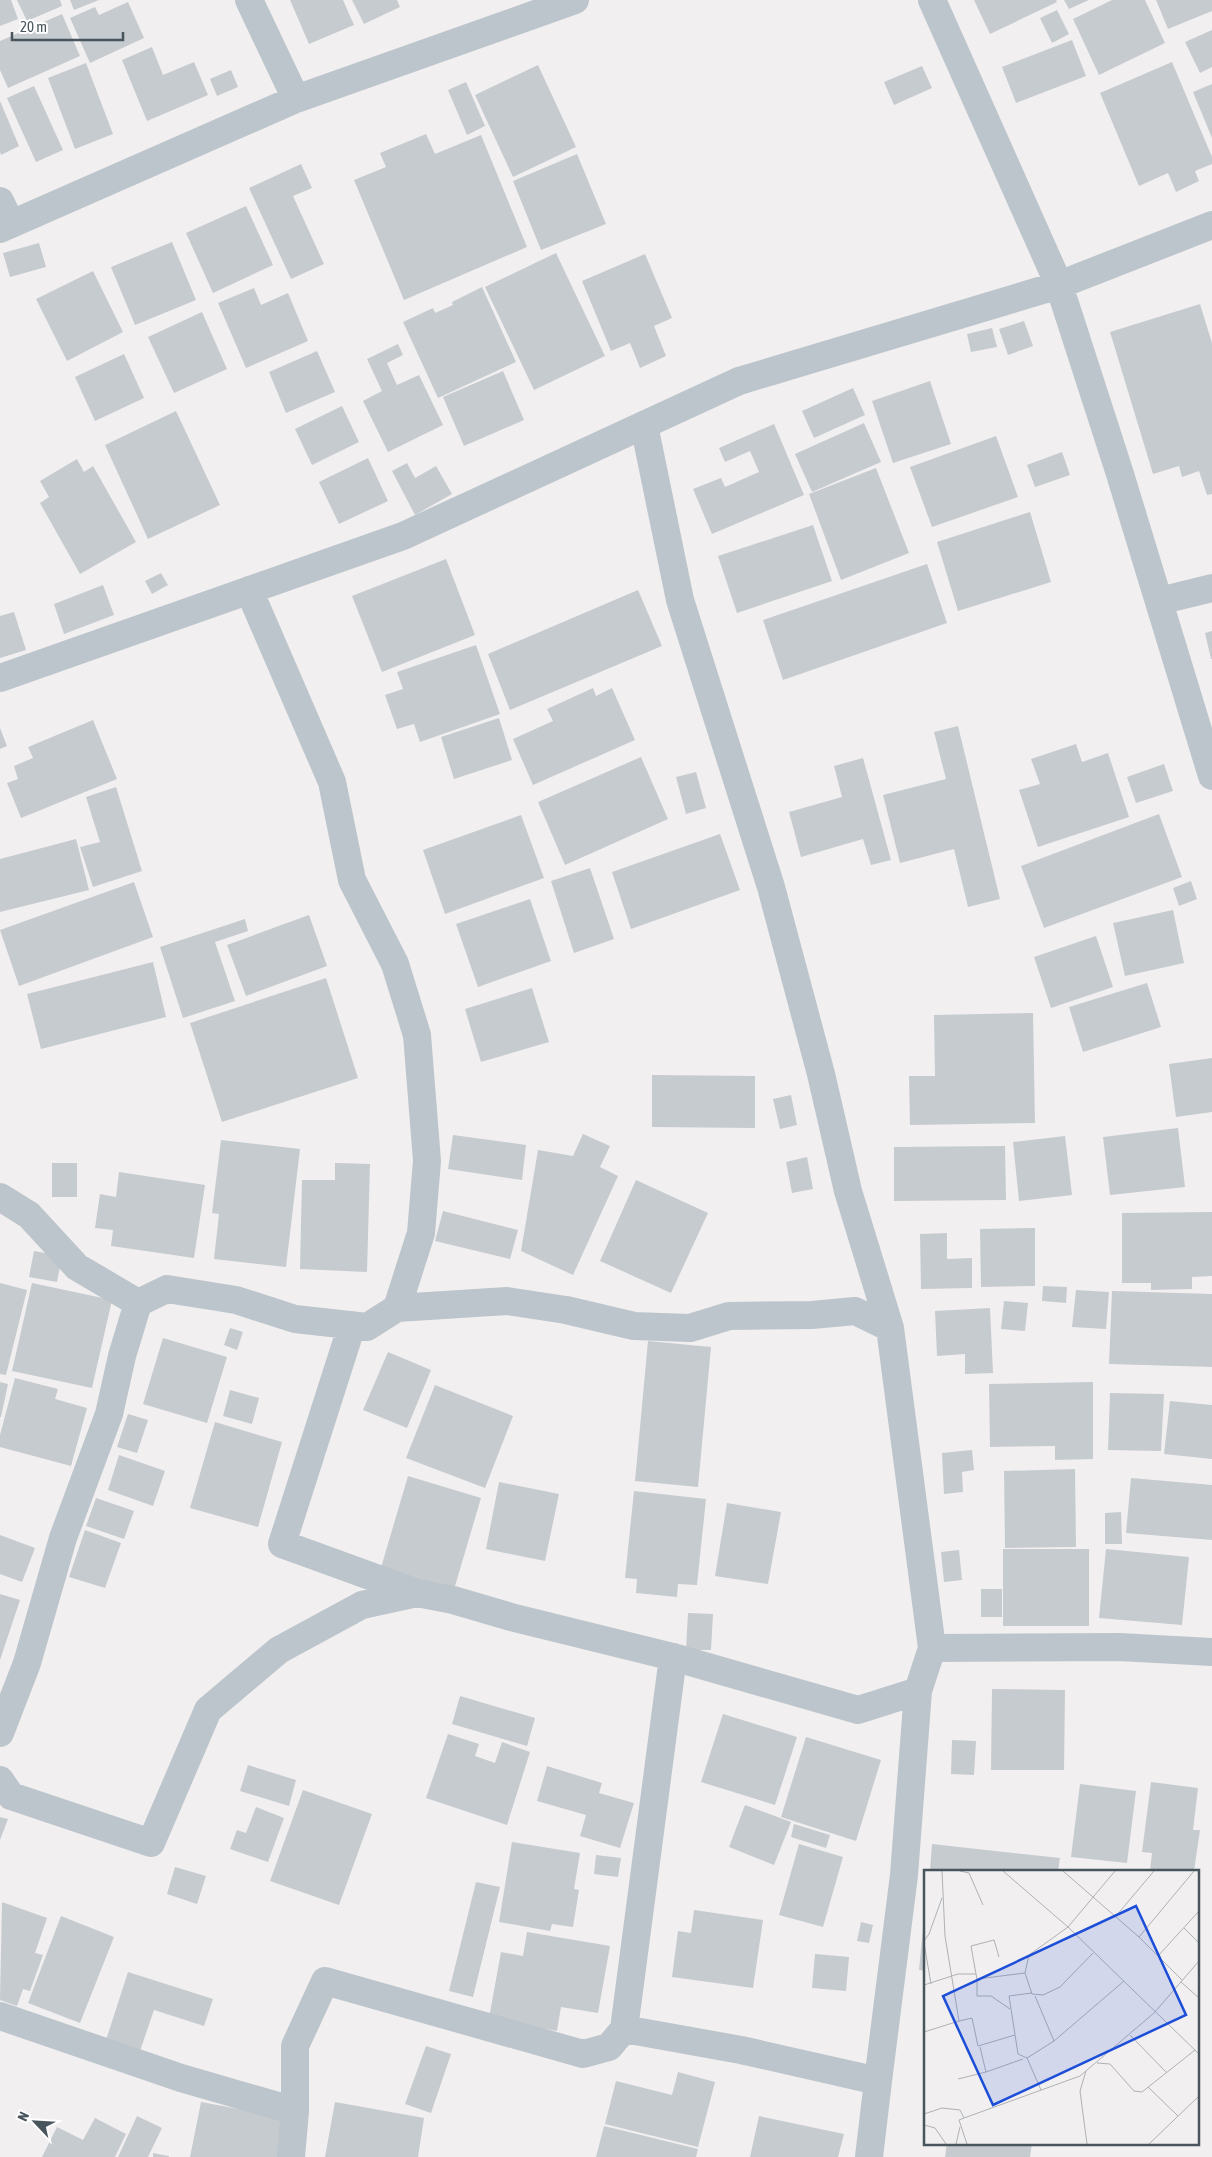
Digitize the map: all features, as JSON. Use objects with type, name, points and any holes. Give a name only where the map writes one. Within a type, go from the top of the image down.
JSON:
[{"type":"street","points":[[249,0],[296,100]]},
{"type":"street","points":[[932,0],[1059,285],[1212,776]]},
{"type":"street","points":[[4,218],[296,100],[563,2]]},
{"type":"street","points":[[0,678],[403,536],[739,381],[1059,285],[1212,225]]},
{"type":"street","points":[[644,424],[680,600],[771,887],[821,1074],[848,1191],[890,1328],[932,1648],[918,1691],[904,1875],[869,2157]]},
{"type":"street","points":[[1159,601],[1212,588]]},
{"type":"street","points":[[249,590],[332,782],[352,880],[395,964],[417,1034],[427,1161],[421,1232],[397,1308]]},
{"type":"street","points":[[0,1197],[29,1215],[77,1268],[138,1303]]},
{"type":"street","points":[[0,1733],[26,1663],[63,1538],[109,1414],[122,1356],[138,1303],[167,1289],[236,1300],[295,1319],[367,1327],[397,1308],[507,1301],[566,1310],[634,1326],[690,1328],[729,1316],[812,1315],[855,1311],[890,1328]]},
{"type":"street","points":[[352,1325],[282,1544],[417,1593],[453,1600],[511,1617],[673,1657],[858,1710],[918,1691]]},
{"type":"street","points":[[0,1780],[11,1796],[151,1843],[208,1710],[279,1650],[362,1605],[417,1593]]},
{"type":"street","points":[[932,1648],[1119,1647],[1212,1652]]},
{"type":"street","points":[[291,2157],[295,2111],[295,2046],[325,1981],[583,2054],[609,2048],[624,2029],[673,1657]]},
{"type":"street","points":[[0,2016],[181,2078],[295,2111]]},
{"type":"street","points":[[624,2029],[741,2050],[878,2081]]},
{"type":"building","points":[[0,0],[11,0],[18,19],[0,26]]},
{"type":"building","points":[[17,0],[60,0],[62,6],[27,21]]},
{"type":"building","points":[[70,0],[99,0],[74,10]]},
{"type":"building","points":[[290,0],[343,0],[354,25],[309,44]]},
{"type":"building","points":[[352,0],[397,0],[400,7],[364,24]]},
{"type":"building","points":[[974,0],[1056,0],[1057,2],[990,34]]},
{"type":"building","points":[[1064,0],[1089,0],[1069,9]]},
{"type":"building","points":[[1112,0],[1145,0],[1165,43],[1099,75],[1073,19]]},
{"type":"building","points":[[1156,0],[1212,0],[1212,11],[1168,29]]},
{"type":"building","points":[[128,2],[144,38],[90,63],[70,18],[95,7],[99,15]]},
{"type":"building","points":[[1057,10],[1069,34],[1052,43],[1040,18]]},
{"type":"building","points":[[62,14],[80,56],[8,88],[0,70],[0,41]]},
{"type":"building","points":[[1212,30],[1212,67],[1200,73],[1185,42]]},
{"type":"building","points":[[1072,40],[1086,76],[1016,103],[1002,67]]},
{"type":"building","points":[[152,47],[163,75],[194,62],[208,95],[147,121],[122,60]]},
{"type":"building","points":[[1172,62],[1212,157],[1212,164],[1195,171],[1199,181],[1176,192],[1168,173],[1139,186],[1100,93]]},
{"type":"building","points":[[86,63],[113,134],[75,149],[48,78]]},
{"type":"building","points":[[538,65],[576,147],[513,177],[475,95]]},
{"type":"building","points":[[922,66],[932,88],[894,105],[884,82]]},
{"type":"building","points":[[231,70],[238,87],[217,96],[210,79]]},
{"type":"building","points":[[466,82],[485,126],[467,135],[448,90]]},
{"type":"building","points":[[1212,84],[1212,138],[1193,92]]},
{"type":"building","points":[[34,86],[63,150],[36,162],[7,98]]},
{"type":"building","points":[[0,101],[19,146],[1,155],[0,152]]},
{"type":"building","points":[[426,134],[435,154],[481,135],[527,247],[404,300],[354,180],[386,167],[380,153]]},
{"type":"building","points":[[577,154],[606,224],[541,250],[513,181]]},
{"type":"building","points":[[301,164],[312,188],[293,196],[324,264],[291,279],[249,188]]},
{"type":"building","points":[[246,206],[273,265],[213,293],[186,233]]},
{"type":"building","points":[[172,242],[196,300],[135,325],[111,267]]},
{"type":"building","points":[[39,243],[46,267],[10,277],[3,253]]},
{"type":"building","points":[[556,253],[605,356],[534,390],[485,287]]},
{"type":"building","points":[[645,254],[672,318],[654,326],[666,356],[640,368],[630,343],[611,351],[582,281]]},
{"type":"building","points":[[93,271],[123,332],[67,361],[36,299]]},
{"type":"building","points":[[482,287],[516,362],[438,398],[403,322],[433,308],[435,313],[453,305],[452,302]]},
{"type":"building","points":[[254,288],[261,305],[288,293],[308,341],[246,368],[218,303]]},
{"type":"building","points":[[1200,304],[1212,343],[1212,494],[1207,495],[1199,471],[1182,477],[1179,466],[1153,474],[1110,332]]},
{"type":"building","points":[[202,312],[227,369],[174,393],[148,337]]},
{"type":"building","points":[[1024,321],[1033,346],[1008,355],[999,329]]},
{"type":"building","points":[[992,328],[997,347],[971,352],[967,334]]},
{"type":"building","points":[[398,344],[403,355],[387,363],[397,385],[419,375],[443,425],[388,452],[363,401],[382,391],[367,359]]},
{"type":"building","points":[[317,351],[335,392],[286,413],[269,372]]},
{"type":"building","points":[[124,354],[144,398],[95,421],[75,377]]},
{"type":"building","points":[[503,371],[524,420],[464,446],[443,397]]},
{"type":"building","points":[[930,381],[951,444],[893,463],[872,401]]},
{"type":"building","points":[[853,388],[865,415],[814,438],[802,411]]},
{"type":"building","points":[[342,406],[359,442],[312,465],[295,429]]},
{"type":"building","points":[[176,411],[220,505],[148,539],[105,445]]},
{"type":"building","points":[[864,423],[881,462],[812,492],[795,454]]},
{"type":"building","points":[[774,424],[804,495],[712,534],[693,489],[721,478],[725,487],[759,472],[750,451],[725,462],[719,448]]},
{"type":"building","points":[[996,436],[1018,497],[932,527],[910,467]]},
{"type":"building","points":[[1062,452],[1070,475],[1035,487],[1027,465]]},
{"type":"building","points":[[368,458],[388,501],[339,524],[319,482]]},
{"type":"building","points":[[77,459],[84,472],[93,466],[136,542],[80,574],[40,503],[49,497],[40,481]]},
{"type":"building","points":[[407,463],[415,478],[436,466],[452,494],[415,515],[392,471]]},
{"type":"building","points":[[876,468],[909,553],[841,580],[809,494]]},
{"type":"building","points":[[1030,512],[1051,582],[958,611],[937,542]]},
{"type":"building","points":[[813,525],[832,581],[737,613],[718,556]]},
{"type":"building","points":[[446,559],[475,635],[382,672],[352,596]]},
{"type":"building","points":[[927,564],[947,623],[783,680],[763,620]]},
{"type":"building","points":[[161,573],[168,585],[152,594],[145,581]]},
{"type":"building","points":[[103,585],[114,615],[64,634],[54,604]]},
{"type":"building","points":[[638,590],[662,646],[510,710],[488,654]]},
{"type":"building","points":[[14,612],[26,650],[0,658],[0,616]]},
{"type":"building","points":[[1212,631],[1212,659],[1211,659],[1205,633]]},
{"type":"building","points":[[476,645],[500,714],[420,742],[414,724],[397,729],[385,695],[403,689],[397,672]]},
{"type":"building","points":[[593,688],[596,696],[612,688],[635,740],[533,785],[513,739],[553,721],[547,709]]},
{"type":"building","points":[[499,718],[512,760],[454,779],[441,737]]},
{"type":"building","points":[[93,720],[117,779],[21,818],[7,783],[18,779],[14,766],[33,758],[28,747]]},
{"type":"building","points":[[958,726],[1000,899],[968,907],[954,849],[900,863],[883,795],[946,779],[934,732]]},
{"type":"building","points":[[0,728],[7,746],[0,749]]},
{"type":"building","points":[[1076,744],[1082,762],[1108,753],[1129,817],[1038,847],[1019,790],[1040,784],[1031,759]]},
{"type":"building","points":[[641,757],[668,819],[565,865],[538,802]]},
{"type":"building","points":[[863,758],[891,860],[871,865],[863,839],[801,857],[789,812],[842,797],[834,766]]},
{"type":"building","points":[[1164,764],[1173,791],[1136,803],[1127,777]]},
{"type":"building","points":[[696,772],[706,808],[686,814],[676,777]]},
{"type":"building","points":[[116,787],[142,871],[93,887],[80,847],[100,842],[86,797]]},
{"type":"building","points":[[1159,814],[1182,877],[1044,928],[1021,866]]},
{"type":"building","points":[[521,815],[544,878],[445,914],[423,850]]},
{"type":"building","points":[[720,834],[740,890],[631,929],[612,872]]},
{"type":"building","points":[[76,839],[89,890],[0,912],[0,859]]},
{"type":"building","points":[[590,868],[614,939],[574,953],[551,881]]},
{"type":"building","points":[[1191,881],[1197,899],[1179,906],[1173,888]]},
{"type":"building","points":[[134,882],[153,937],[19,986],[0,930]]},
{"type":"building","points":[[530,899],[551,961],[478,987],[456,924]]},
{"type":"building","points":[[1173,910],[1184,963],[1125,976],[1113,923]]},
{"type":"building","points":[[309,915],[327,966],[246,996],[227,945]]},
{"type":"building","points":[[245,919],[248,931],[215,942],[235,1001],[183,1018],[160,947]]},
{"type":"building","points":[[1096,936],[1113,987],[1051,1008],[1034,957]]},
{"type":"building","points":[[153,962],[166,1017],[41,1049],[27,994]]},
{"type":"building","points":[[326,978],[358,1078],[222,1122],[190,1023]]},
{"type":"building","points":[[1147,983],[1161,1027],[1083,1052],[1069,1007]]},
{"type":"building","points":[[532,988],[549,1042],[481,1062],[465,1009]]},
{"type":"building","points":[[1033,1013],[1035,1123],[910,1125],[909,1076],[935,1076],[934,1015]]},
{"type":"building","points":[[1212,1058],[1212,1112],[1176,1117],[1169,1064]]},
{"type":"building","points":[[652,1075],[755,1076],[755,1128],[652,1127]]},
{"type":"building","points":[[791,1095],[797,1125],[780,1129],[773,1099]]},
{"type":"building","points":[[1178,1128],[1185,1187],[1110,1195],[1103,1137]]},
{"type":"building","points":[[583,1134],[610,1146],[600,1167],[618,1176],[573,1275],[521,1251],[538,1150],[573,1156]]},
{"type":"building","points":[[453,1135],[526,1145],[522,1180],[448,1169]]},
{"type":"building","points":[[1065,1136],[1072,1195],[1019,1201],[1013,1142]]},
{"type":"building","points":[[221,1140],[300,1149],[286,1267],[214,1259],[219,1214],[212,1213]]},
{"type":"building","points":[[1005,1146],[1006,1200],[894,1201],[894,1147]]},
{"type":"building","points":[[807,1157],[813,1189],[792,1193],[786,1162]]},
{"type":"building","points":[[52,1163],[77,1163],[77,1197],[52,1197]]},
{"type":"building","points":[[335,1163],[370,1164],[367,1272],[300,1269],[302,1180],[335,1180]]},
{"type":"building","points":[[119,1172],[205,1185],[194,1258],[111,1246],[113,1230],[95,1228],[100,1194],[116,1197]]},
{"type":"building","points":[[636,1180],[708,1213],[671,1293],[600,1261]]},
{"type":"building","points":[[443,1211],[518,1230],[510,1259],[435,1241]]},
{"type":"building","points":[[1212,1212],[1212,1276],[1192,1277],[1192,1289],[1151,1290],[1151,1283],[1122,1283],[1122,1213]]},
{"type":"building","points":[[1035,1228],[1035,1286],[981,1287],[980,1229]]},
{"type":"building","points":[[947,1233],[947,1259],[972,1258],[972,1288],[921,1289],[920,1234]]},
{"type":"building","points":[[34,1251],[62,1256],[57,1282],[29,1277]]},
{"type":"building","points":[[0,1283],[27,1290],[6,1375],[0,1374]]},
{"type":"building","points":[[32,1283],[112,1300],[92,1388],[12,1371]]},
{"type":"building","points":[[1043,1286],[1067,1287],[1066,1303],[1042,1301]]},
{"type":"building","points":[[1076,1290],[1109,1292],[1106,1329],[1072,1327]]},
{"type":"building","points":[[1112,1291],[1212,1294],[1212,1367],[1109,1364]]},
{"type":"building","points":[[1004,1301],[1028,1303],[1025,1331],[1001,1329]]},
{"type":"building","points":[[990,1308],[993,1373],[965,1374],[965,1354],[937,1356],[935,1311]]},
{"type":"building","points":[[230,1328],[243,1332],[237,1350],[224,1345]]},
{"type":"building","points":[[163,1338],[227,1357],[207,1423],[143,1404]]},
{"type":"building","points":[[648,1341],[711,1347],[698,1487],[635,1481]]},
{"type":"building","points":[[388,1352],[431,1370],[407,1428],[363,1410]]},
{"type":"building","points":[[15,1378],[58,1389],[55,1399],[87,1408],[71,1466],[0,1447],[0,1435]]},
{"type":"building","points":[[0,1382],[8,1384],[1,1417],[0,1417]]},
{"type":"building","points":[[1093,1382],[1093,1459],[1055,1460],[1055,1446],[990,1447],[989,1384]]},
{"type":"building","points":[[435,1385],[513,1416],[485,1488],[406,1458]]},
{"type":"building","points":[[230,1390],[259,1398],[252,1424],[223,1416]]},
{"type":"building","points":[[1110,1393],[1164,1394],[1161,1451],[1108,1450]]},
{"type":"building","points":[[1170,1401],[1212,1405],[1212,1459],[1164,1454]]},
{"type":"building","points":[[128,1414],[148,1420],[137,1453],[117,1447]]},
{"type":"building","points":[[215,1422],[282,1442],[258,1527],[190,1508]]},
{"type":"building","points":[[972,1450],[974,1470],[962,1472],[963,1492],[944,1494],[942,1453]]},
{"type":"building","points":[[119,1455],[165,1471],[153,1506],[108,1490]]},
{"type":"building","points":[[1075,1469],[1076,1547],[1005,1548],[1004,1471]]},
{"type":"building","points":[[408,1476],[481,1498],[453,1593],[380,1571]]},
{"type":"building","points":[[1131,1478],[1212,1485],[1212,1540],[1126,1533]]},
{"type":"building","points":[[499,1482],[559,1494],[545,1561],[486,1549]]},
{"type":"building","points":[[634,1491],[706,1499],[697,1585],[678,1584],[677,1597],[636,1593],[637,1579],[625,1578]]},
{"type":"building","points":[[96,1498],[134,1511],[124,1539],[86,1526]]},
{"type":"building","points":[[727,1503],[781,1512],[768,1584],[715,1576]]},
{"type":"building","points":[[1121,1512],[1122,1544],[1105,1544],[1105,1513]]},
{"type":"building","points":[[85,1530],[121,1543],[105,1588],[69,1577]]},
{"type":"building","points":[[0,1535],[35,1548],[22,1582],[0,1574]]},
{"type":"building","points":[[1003,1549],[1089,1549],[1089,1626],[1003,1626]]},
{"type":"building","points":[[1106,1549],[1189,1557],[1182,1625],[1099,1618]]},
{"type":"building","points":[[959,1550],[962,1580],[944,1582],[941,1552]]},
{"type":"building","points":[[981,1589],[1002,1589],[1002,1617],[981,1617]]},
{"type":"building","points":[[0,1594],[20,1600],[0,1660]]},
{"type":"building","points":[[688,1613],[713,1614],[711,1650],[686,1650]]},
{"type":"building","points":[[992,1689],[1065,1690],[1064,1770],[991,1770]]},
{"type":"building","points":[[460,1696],[535,1718],[527,1746],[452,1724]]},
{"type":"building","points":[[723,1714],[797,1737],[775,1805],[701,1782]]},
{"type":"building","points":[[448,1734],[479,1744],[475,1756],[495,1763],[502,1742],[530,1752],[507,1825],[426,1798]]},
{"type":"building","points":[[806,1737],[881,1760],[856,1841],[781,1817]]},
{"type":"building","points":[[952,1740],[976,1741],[974,1775],[951,1774]]},
{"type":"building","points":[[248,1765],[296,1780],[289,1806],[240,1791]]},
{"type":"building","points":[[547,1766],[602,1783],[599,1793],[634,1803],[620,1848],[580,1836],[586,1815],[537,1801]]},
{"type":"building","points":[[1151,1782],[1198,1788],[1193,1830],[1200,1830],[1194,1870],[1150,1870],[1152,1853],[1142,1852]]},
{"type":"building","points":[[1080,1784],[1136,1791],[1127,1863],[1071,1857]]},
{"type":"building","points":[[303,1790],[372,1814],[339,1905],[270,1881]]},
{"type":"building","points":[[745,1805],[791,1822],[774,1865],[729,1847]]},
{"type":"building","points":[[256,1807],[284,1818],[268,1862],[230,1849],[237,1830],[246,1833]]},
{"type":"building","points":[[0,1817],[8,1819],[0,1840]]},
{"type":"building","points":[[794,1824],[830,1835],[826,1848],[791,1837]]},
{"type":"building","points":[[512,1842],[580,1853],[574,1889],[579,1890],[573,1927],[552,1924],[550,1931],[499,1922]]},
{"type":"building","points":[[799,1844],[843,1857],[823,1927],[779,1915]]},
{"type":"building","points":[[932,1844],[1060,1858],[1058,1870],[930,1870]]},
{"type":"building","points":[[596,1855],[621,1858],[618,1877],[594,1874]]},
{"type":"building","points":[[175,1867],[206,1876],[197,1904],[167,1894]]},
{"type":"building","points":[[476,1882],[500,1887],[473,1997],[449,1991]]},
{"type":"building","points":[[2,1902],[47,1918],[35,1953],[43,1955],[30,1991],[23,1989],[17,2006],[0,2000]]},
{"type":"building","points":[[694,1910],[763,1920],[753,1988],[672,1977],[678,1931],[691,1933]]},
{"type":"building","points":[[61,1916],[114,1937],[80,2023],[28,2003]]},
{"type":"building","points":[[924,1918],[924,1971],[919,1970]]},
{"type":"building","points":[[861,1922],[873,1925],[869,1943],[857,1941]]},
{"type":"building","points":[[527,1932],[610,1946],[598,2013],[561,2007],[557,2031],[489,2018],[501,1952],[523,1956]]},
{"type":"building","points":[[815,1954],[849,1957],[846,1991],[812,1988]]},
{"type":"building","points":[[128,1972],[213,1999],[204,2026],[154,2010],[140,2051],[106,2040]]},
{"type":"building","points":[[426,2046],[451,2054],[431,2113],[405,2104]]},
{"type":"building","points":[[678,2072],[715,2082],[698,2147],[605,2124],[616,2081],[672,2095]]},
{"type":"building","points":[[201,2102],[287,2118],[280,2157],[190,2157]]},
{"type":"building","points":[[335,2102],[424,2118],[418,2157],[325,2157]]},
{"type":"building","points":[[137,2116],[162,2128],[148,2157],[118,2157]]},
{"type":"building","points":[[759,2116],[844,2134],[838,2157],[750,2157]]},
{"type":"building","points":[[95,2118],[126,2134],[115,2157],[42,2157],[57,2127],[83,2140]]},
{"type":"building","points":[[604,2126],[698,2149],[696,2157],[596,2157]]},
{"type":"building","points":[[947,2144],[1032,2144],[1030,2157],[945,2157]]},
{"type":"building","points":[[153,2153],[169,2156],[169,2157],[153,2157]]}]
